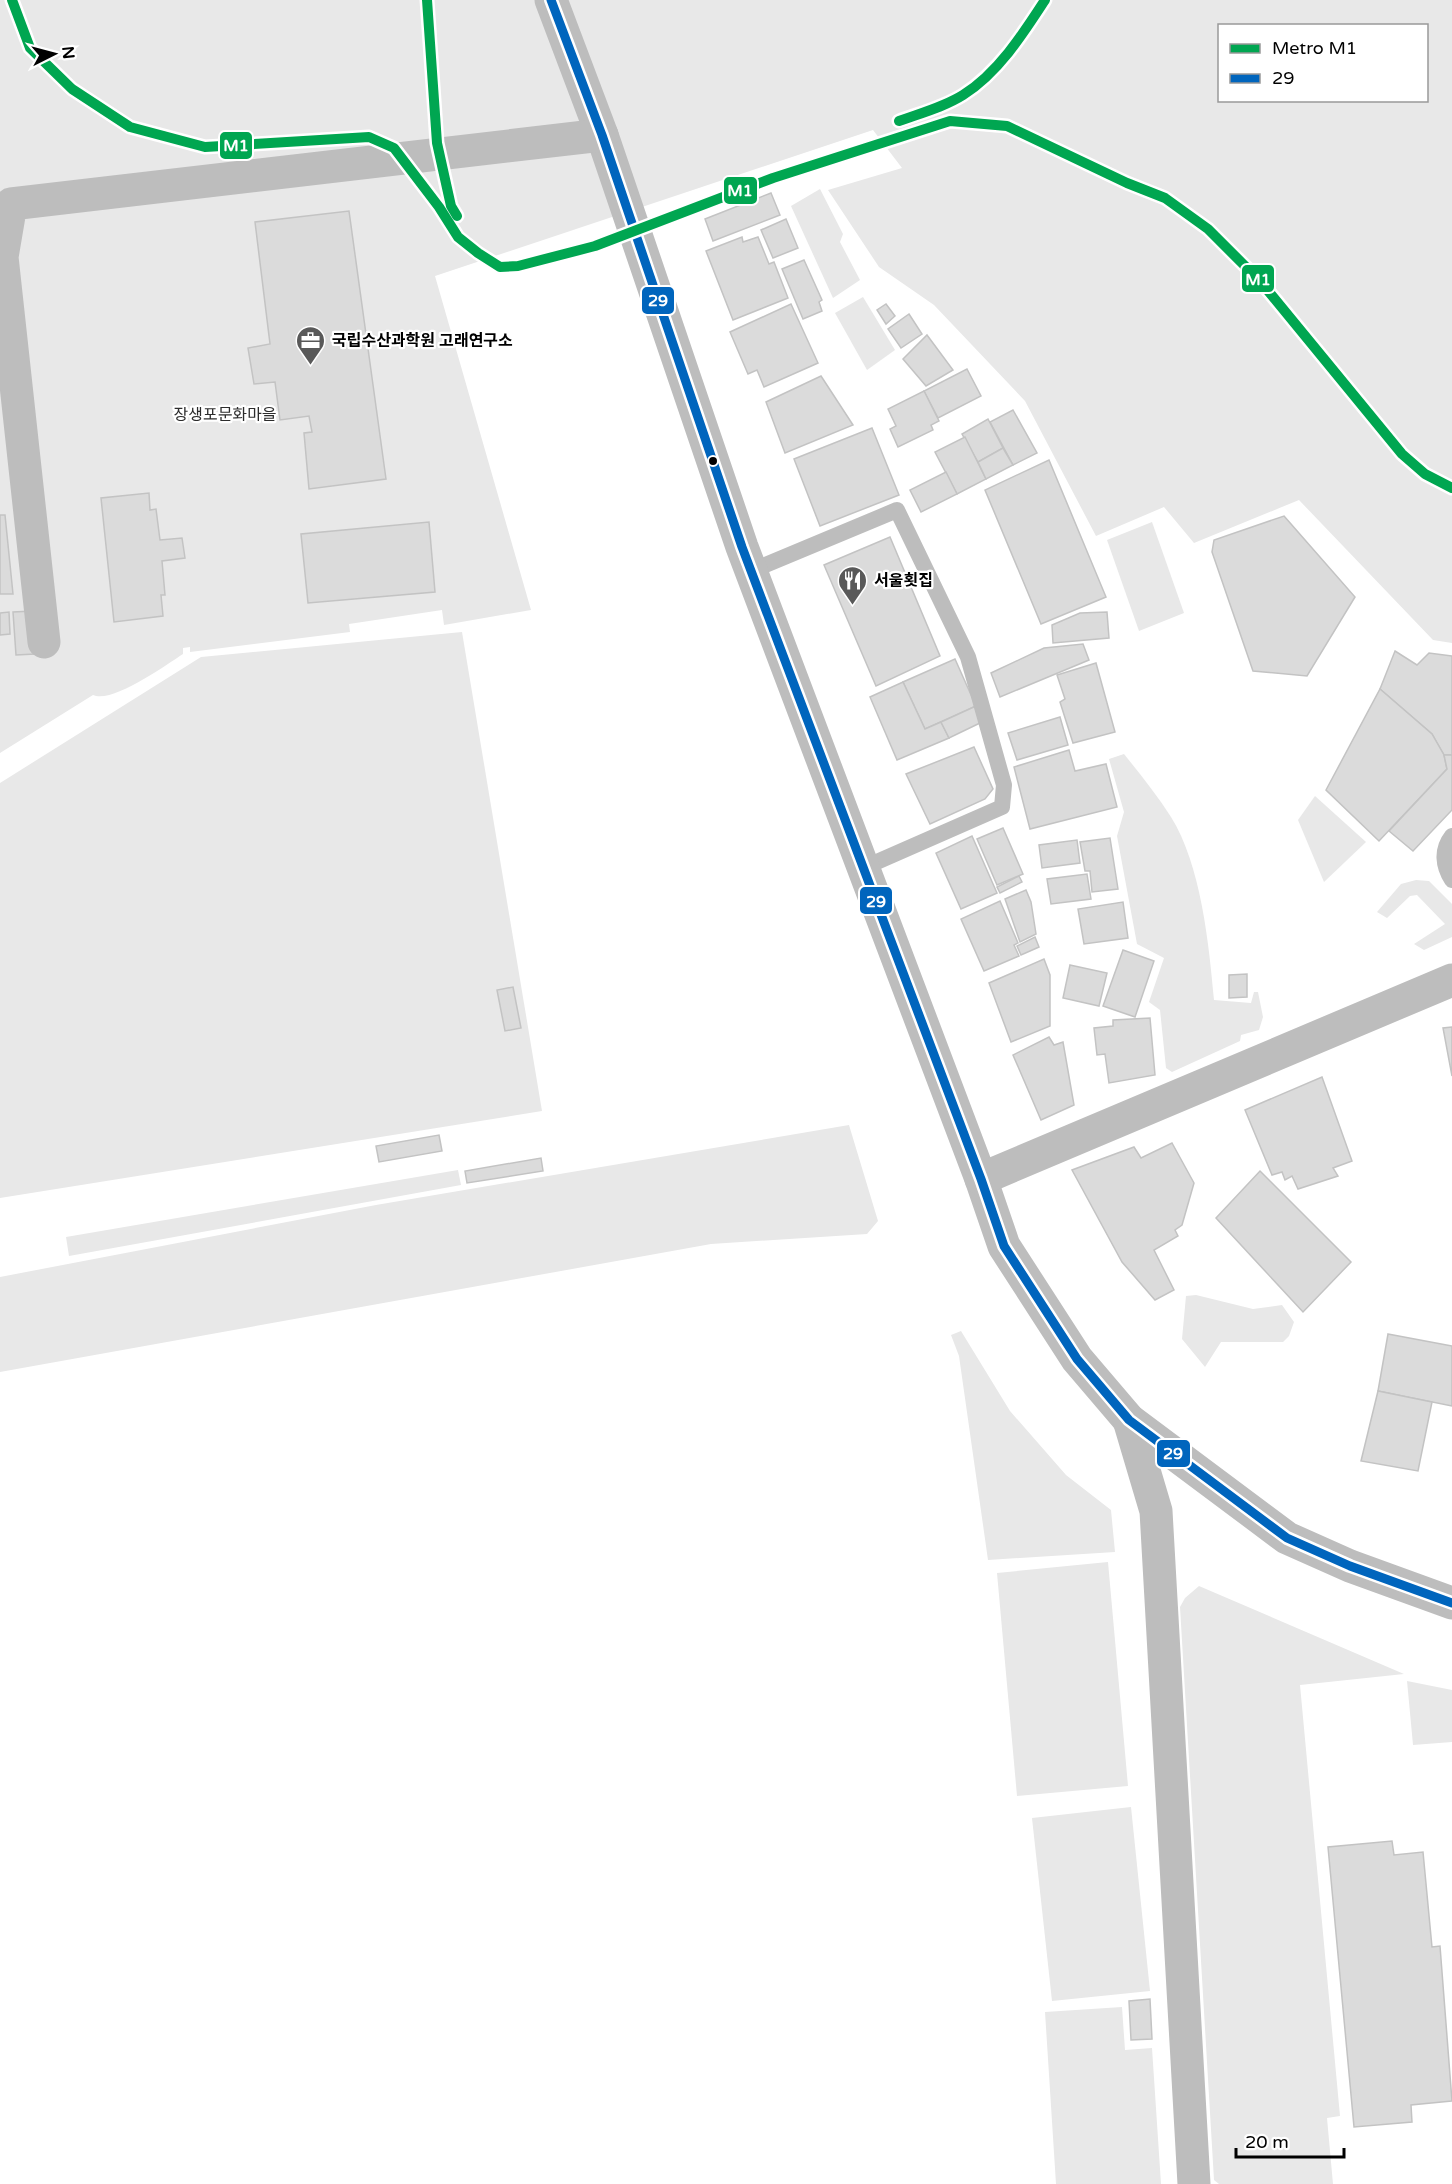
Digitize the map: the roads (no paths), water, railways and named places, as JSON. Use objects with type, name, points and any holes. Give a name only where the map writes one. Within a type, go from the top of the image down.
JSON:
[{"type":"street","points":[[551,0],[602,135],[751,571],[981,1179],[1004,1246],[1077,1359],[1128,1420],[1287,1538],[1350,1566],[1452,1604]]},
{"type":"street","points":[[44,642],[2,257],[11,204],[602,135]]},
{"type":"street","points":[[981,1179],[1452,980]]},
{"type":"street","points":[[1128,1420],[1156,1511],[1194,2184]]},
{"type":"lane","points":[[751,571],[897,510],[968,657],[1004,785],[1002,807],[864,868]]},
{"type":"lane","points":[[1452,836],[1444,851],[1444,862],[1452,880]]},
{"type":"metro line","name":"M1","points":[[12,0],[30,48],[72,89],[130,127],[205,147],[369,137],[394,148],[439,207],[458,237],[500,267],[518,266],[595,246],[773,178],[950,121],[1007,126],[1127,183],[1165,198],[1208,229],[1260,281],[1402,454],[1425,474],[1452,488]]},
{"type":"metro line","name":"M1","points":[[427,0],[437,143],[451,206],[457,216]]},
{"type":"metro line","name":"M1","points":[[899,121],[948,103],[976,86],[1009,52],[1045,0]]},
{"type":"place","name":"국립수산과학원 고래연구소","points":[[311,366]]},
{"type":"place","name":"서울횟집","points":[[853,606]]},
{"type":"park label","name":"장생포문화마을","points":[[225,414]]}]
